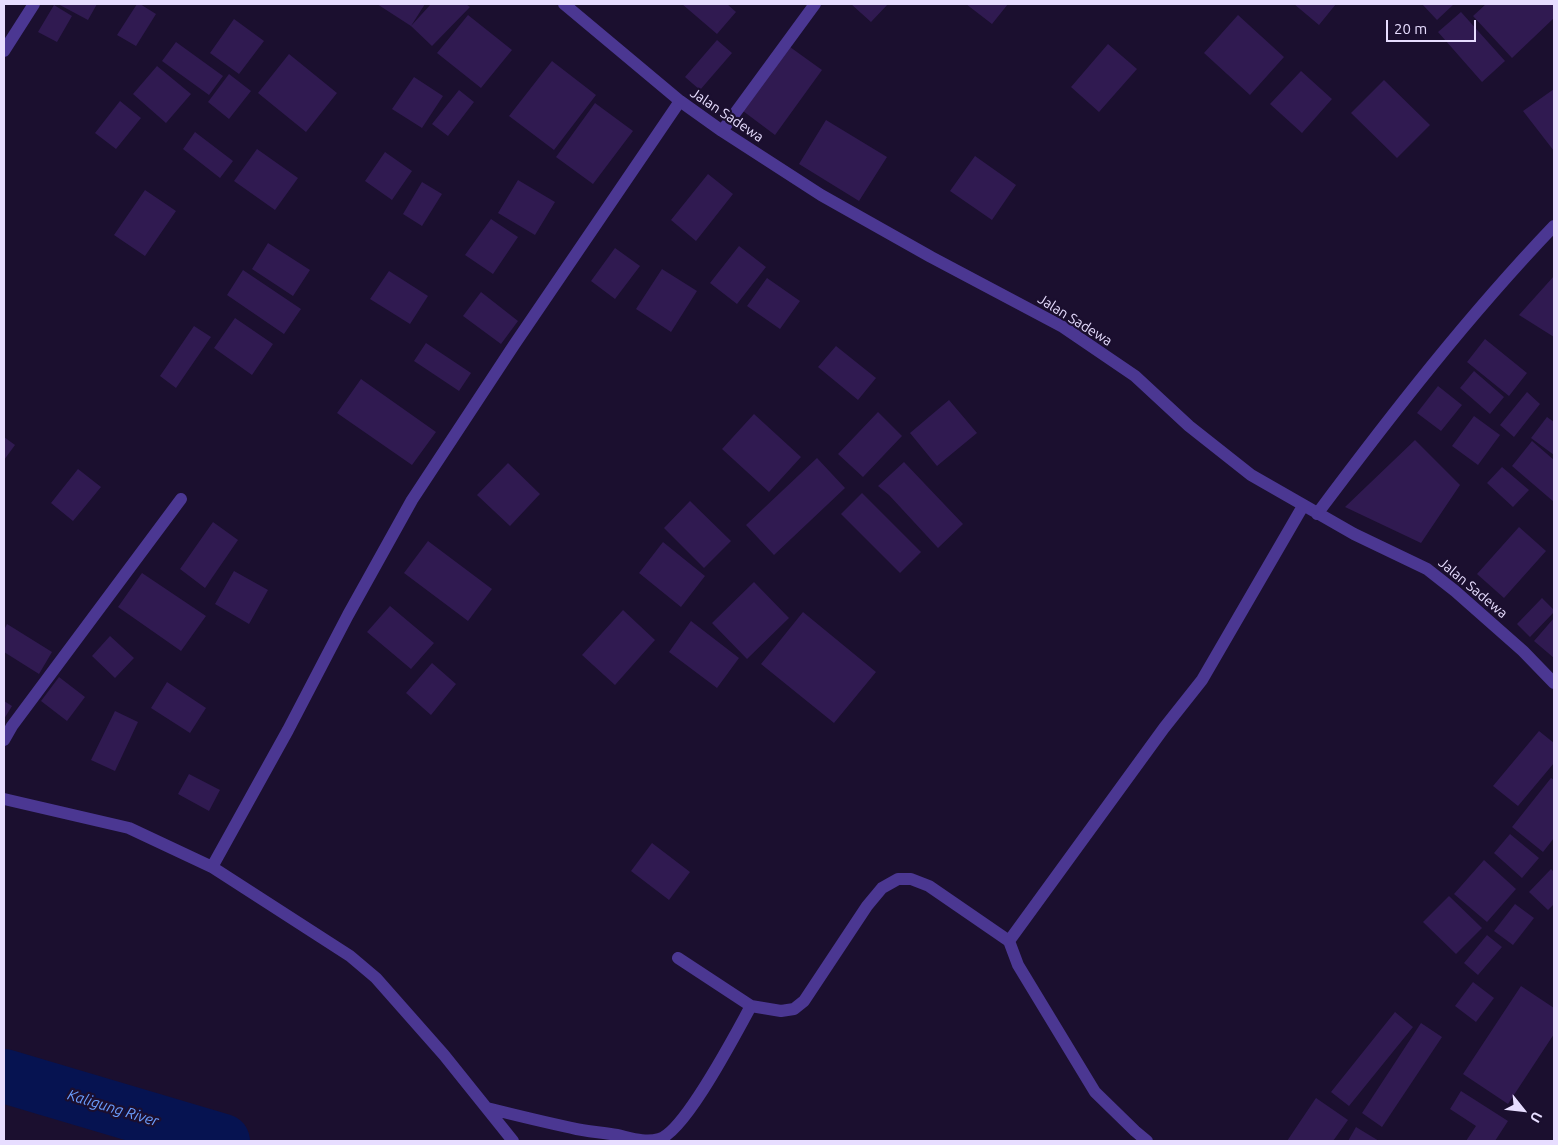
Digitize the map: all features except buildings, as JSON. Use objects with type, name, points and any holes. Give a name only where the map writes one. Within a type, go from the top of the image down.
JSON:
[{"type":"street","points":[[4,51],[34,4]]},
{"type":"street","name":"Jalan Sadewa","points":[[564,4],[680,101],[722,131],[821,195],[931,257],[1063,327],[1134,376],[1189,426],[1250,475],[1354,534],[1426,569],[1455,591],[1523,651],[1554,683]]},
{"type":"street","points":[[722,131],[815,4]]},
{"type":"street","points":[[212,867],[412,500],[514,345],[680,101]]},
{"type":"street","points":[[1317,514],[1460,330],[1554,226]]},
{"type":"street","points":[[4,740],[12,726],[181,498]]},
{"type":"street","points":[[1009,941],[1158,735],[1202,680],[1303,506]]},
{"type":"street","points":[[4,799],[129,828],[212,867],[350,956],[376,978],[444,1055],[514,1141]]},
{"type":"street","points":[[678,958],[751,1006],[781,1011],[794,1009],[804,1001],[867,906],[882,888],[898,879],[911,878],[929,886],[1009,941],[1018,965],[1095,1092],[1135,1132],[1148,1141]]},
{"type":"street","points":[[487,1108],[574,1129],[639,1140],[659,1139],[671,1132],[682,1121],[751,1006]]},
{"type":"waterway","name":"Kaligung River","points":[[4,1076],[223,1141]]}]
